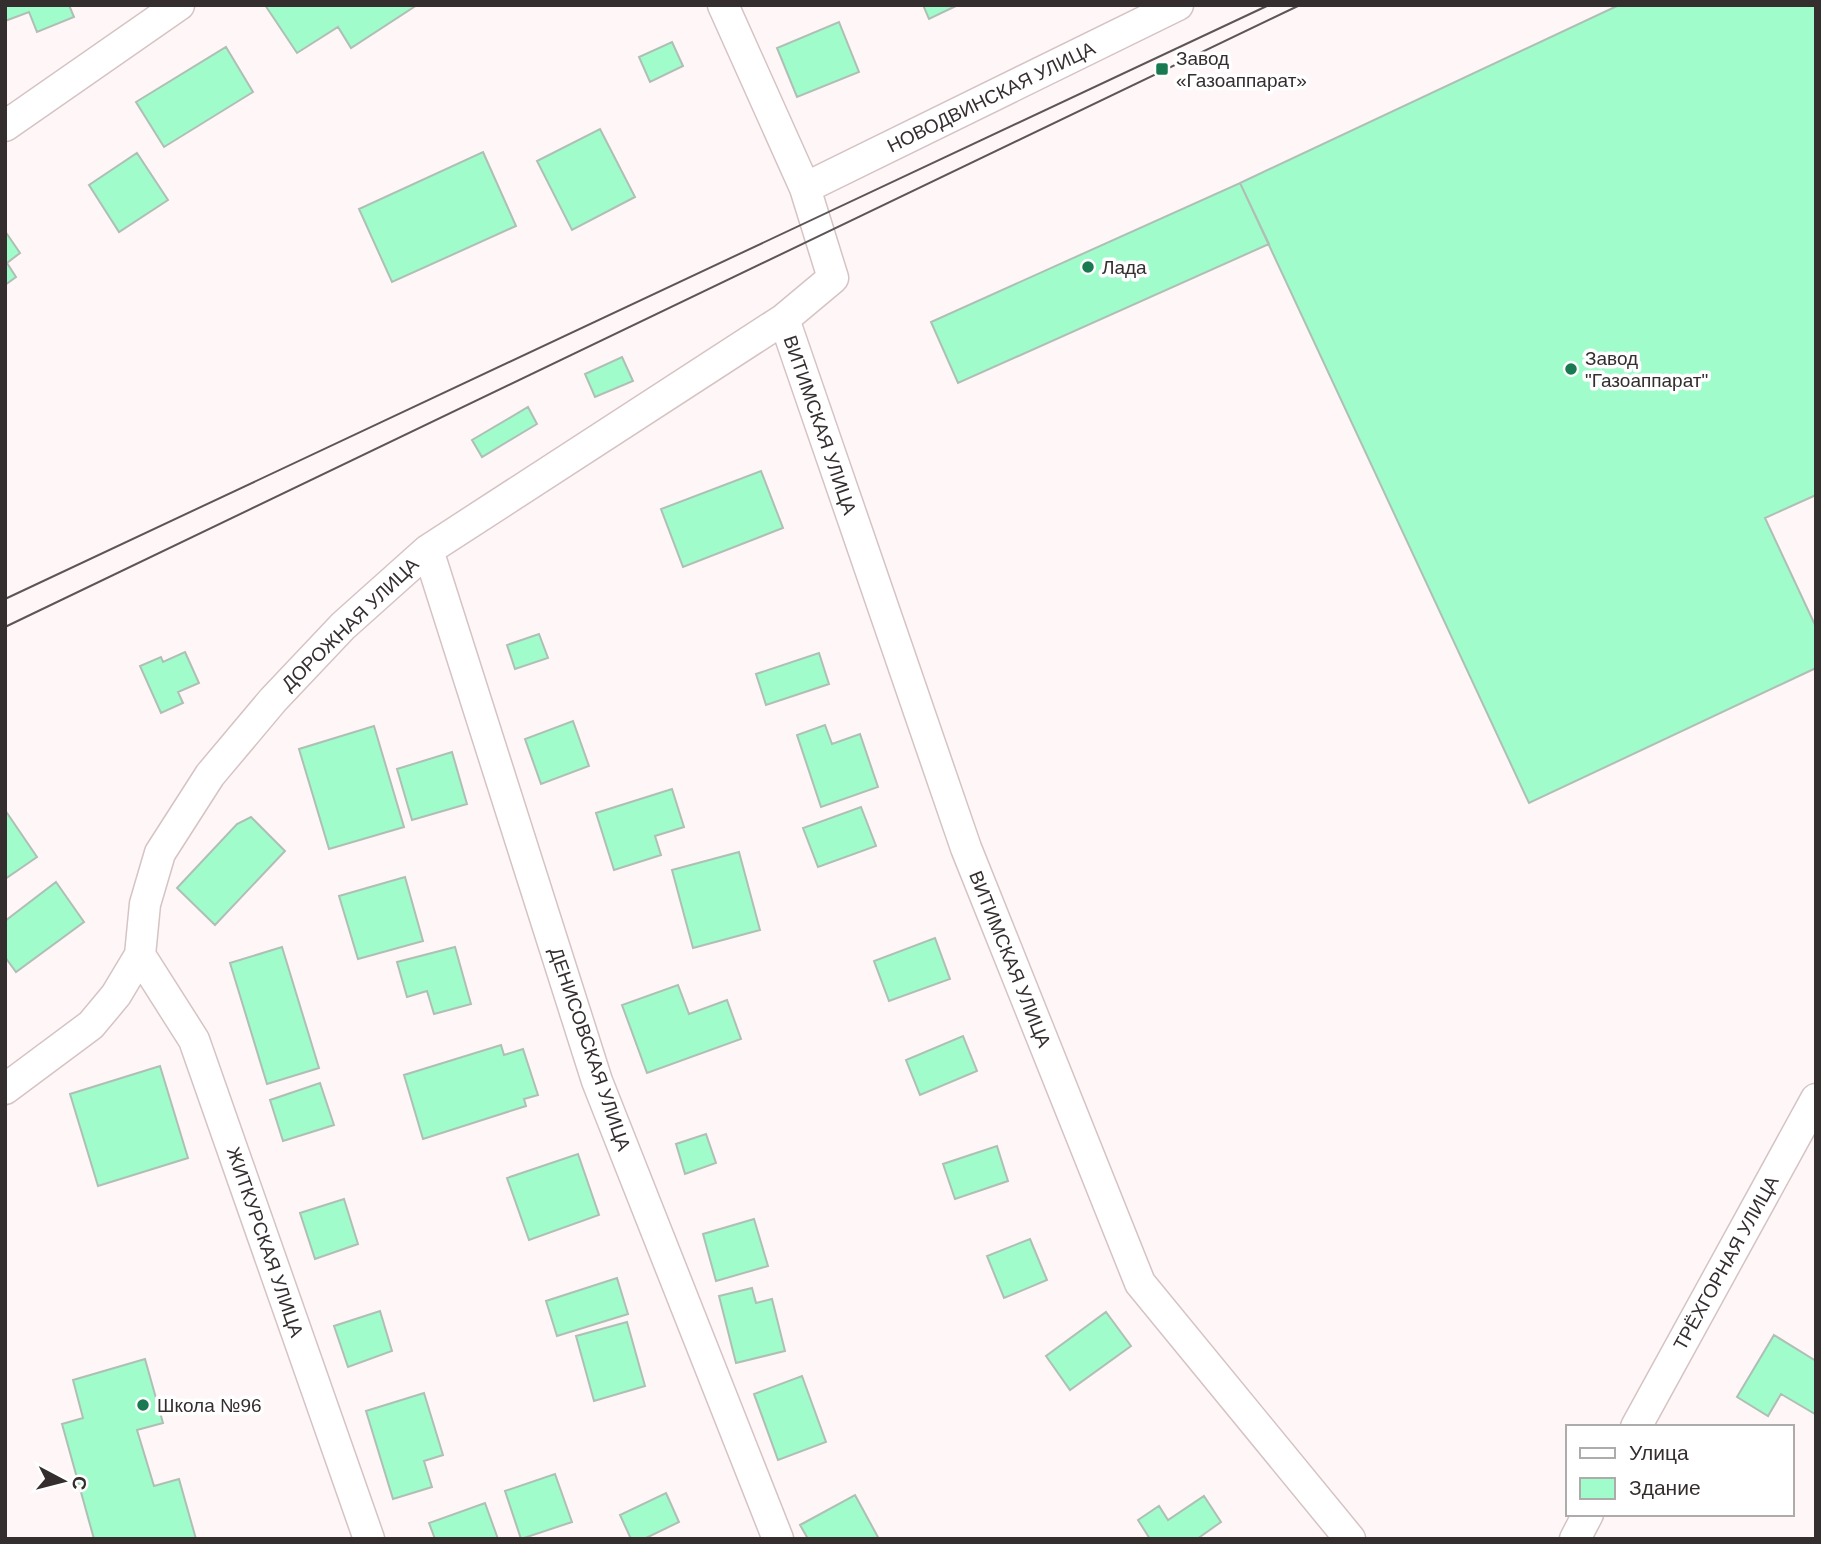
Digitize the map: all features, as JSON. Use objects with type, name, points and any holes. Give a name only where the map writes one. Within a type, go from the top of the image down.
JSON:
[{"type":"street","points":[[5,126],[179,5]]},
{"type":"street","points":[[723,5],[804,188]]},
{"type":"street","name":"НОВОДВИНСКАЯ УЛИЦА","points":[[804,188],[1178,5]]},
{"type":"street","name":"ДОРОЖНАЯ УЛИЦА","points":[[5,1089],[91,1025],[116,995],[139,955],[145,904],[160,853],[210,775],[272,699],[334,635],[428,550],[784,319],[833,278],[804,188]]},
{"type":"street","name":"ВИТИМСКАЯ УЛИЦА","points":[[784,319],[966,848],[1140,1283],[1350,1539]]},
{"type":"street","name":"ДЕНИСОВСКАЯ УЛИЦА","points":[[428,550],[597,1081],[778,1539]]},
{"type":"street","name":"ЖИТКУРСКАЯ УЛИЦА","points":[[139,955],[194,1040],[369,1539]]},
{"type":"street","name":"ТРЁХГОРНАЯ УЛИЦА","points":[[1637,1425],[1816,1099]]},
{"type":"street","points":[[1574,1539],[1587,1516]]},
{"type":"building","points":[[5,5],[69,5],[74,17],[37,32],[29,12],[5,21]]},
{"type":"building","points":[[265,5],[417,5],[351,48],[338,27],[297,53]]},
{"type":"building","points":[[923,5],[958,5],[929,19]]},
{"type":"building","name":"Завод \"Газоаппарат\"","points":[[1619,5],[1816,5],[1816,495],[1765,518],[1816,627],[1816,668],[1529,803],[1240,183]]},
{"type":"building","points":[[839,22],[859,72],[797,97],[777,48]]},
{"type":"building","points":[[672,42],[683,66],[650,82],[639,57]]},
{"type":"building","points":[[226,47],[253,92],[164,147],[136,102]]},
{"type":"building","points":[[600,129],[635,197],[572,230],[537,161]]},
{"type":"building","points":[[483,152],[516,226],[392,282],[359,209]]},
{"type":"building","points":[[137,153],[168,200],[119,232],[89,185]]},
{"type":"building","points":[[1240,183],[1269,244],[958,383],[931,322]]},
{"type":"building","points":[[5,231],[20,253],[7,263],[16,277],[5,285]]},
{"type":"building","points":[[622,357],[633,381],[595,397],[585,374]]},
{"type":"building","points":[[528,407],[537,424],[482,457],[472,440]]},
{"type":"building","points":[[761,471],[783,528],[683,567],[661,509]]},
{"type":"building","points":[[539,634],[548,658],[515,669],[507,645]]},
{"type":"building","points":[[185,652],[199,683],[178,692],[183,703],[161,713],[140,666],[161,657],[163,662]]},
{"type":"building","points":[[819,653],[829,684],[766,705],[756,674]]},
{"type":"building","points":[[573,721],[589,766],[541,784],[525,739]]},
{"type":"building","points":[[825,725],[832,744],[860,734],[878,787],[821,807],[797,735]]},
{"type":"building","points":[[374,726],[404,827],[329,849],[299,749]]},
{"type":"building","points":[[452,752],[467,804],[412,820],[397,769]]},
{"type":"building","points":[[672,789],[684,827],[655,836],[661,855],[614,870],[596,813]]},
{"type":"building","points":[[861,807],[876,846],[818,867],[803,828]]},
{"type":"building","points":[[5,810],[37,857],[5,879]]},
{"type":"building","points":[[251,817],[285,851],[215,925],[177,888],[237,824]]},
{"type":"building","points":[[739,852],[760,930],[693,948],[672,870]]},
{"type":"building","points":[[405,877],[423,941],[358,959],[339,896]]},
{"type":"building","points":[[56,882],[84,922],[16,972],[5,957],[5,921]]},
{"type":"building","points":[[935,938],[950,979],[889,1001],[874,961]]},
{"type":"building","points":[[282,947],[319,1068],[267,1084],[230,963]]},
{"type":"building","points":[[455,947],[471,1004],[434,1014],[427,991],[407,997],[397,962]]},
{"type":"building","points":[[678,985],[689,1014],[727,1000],[741,1039],[647,1073],[622,1005]]},
{"type":"building","points":[[963,1036],[977,1071],[920,1095],[906,1060]]},
{"type":"building","points":[[501,1045],[504,1055],[523,1049],[538,1095],[524,1099],[526,1106],[423,1139],[404,1075]]},
{"type":"building","points":[[160,1066],[188,1158],[98,1186],[70,1094]]},
{"type":"building","points":[[320,1083],[334,1125],[283,1141],[270,1100]]},
{"type":"building","points":[[706,1134],[716,1163],[685,1174],[676,1144]]},
{"type":"building","points":[[997,1146],[1008,1181],[955,1199],[943,1164]]},
{"type":"building","points":[[578,1154],[599,1215],[529,1240],[507,1178]]},
{"type":"building","points":[[344,1199],[358,1244],[315,1259],[300,1213]]},
{"type":"building","points":[[754,1219],[768,1266],[716,1281],[703,1234]]},
{"type":"building","points":[[1030,1239],[1047,1280],[1004,1298],[987,1256]]},
{"type":"building","points":[[617,1278],[628,1314],[557,1336],[546,1301]]},
{"type":"building","points":[[752,1288],[756,1303],[772,1299],[785,1351],[736,1363],[719,1296]]},
{"type":"building","points":[[380,1311],[392,1351],[348,1367],[334,1326]]},
{"type":"building","points":[[1106,1312],[1131,1346],[1070,1390],[1046,1356]]},
{"type":"building","points":[[627,1322],[645,1386],[594,1401],[576,1336]]},
{"type":"building","points":[[1774,1335],[1816,1361],[1815,1414],[1781,1394],[1768,1416],[1737,1397]]},
{"type":"building","points":[[145,1359],[163,1423],[137,1430],[154,1486],[179,1479],[196,1539],[94,1539],[62,1424],[83,1418],[73,1380]]},
{"type":"building","points":[[802,1376],[826,1442],[778,1460],[754,1394]]},
{"type":"building","points":[[424,1393],[443,1455],[424,1461],[432,1487],[393,1499],[366,1411]]},
{"type":"building","points":[[555,1474],[572,1522],[521,1539],[505,1491]]},
{"type":"building","points":[[666,1493],[679,1522],[644,1539],[631,1539],[620,1515]]},
{"type":"building","points":[[855,1495],[879,1539],[808,1539],[800,1525]]},
{"type":"building","points":[[1204,1496],[1221,1522],[1197,1539],[1150,1539],[1138,1520],[1159,1506],[1168,1520]]},
{"type":"building","points":[[485,1503],[498,1539],[435,1539],[429,1523]]},
{"type":"tram line","points":[[5,599],[1269,5]]},
{"type":"tram line","points":[[5,627],[1300,5]]},
{"type":"place","name":"Завод «Газоаппарат»","points":[[1162,69]]},
{"type":"place","name":"Лада","points":[[1088,267]]},
{"type":"place","name":"Завод \"Газоаппарат\"","points":[[1571,369]]},
{"type":"place","name":"Школа №96","points":[[143,1405]]}]
